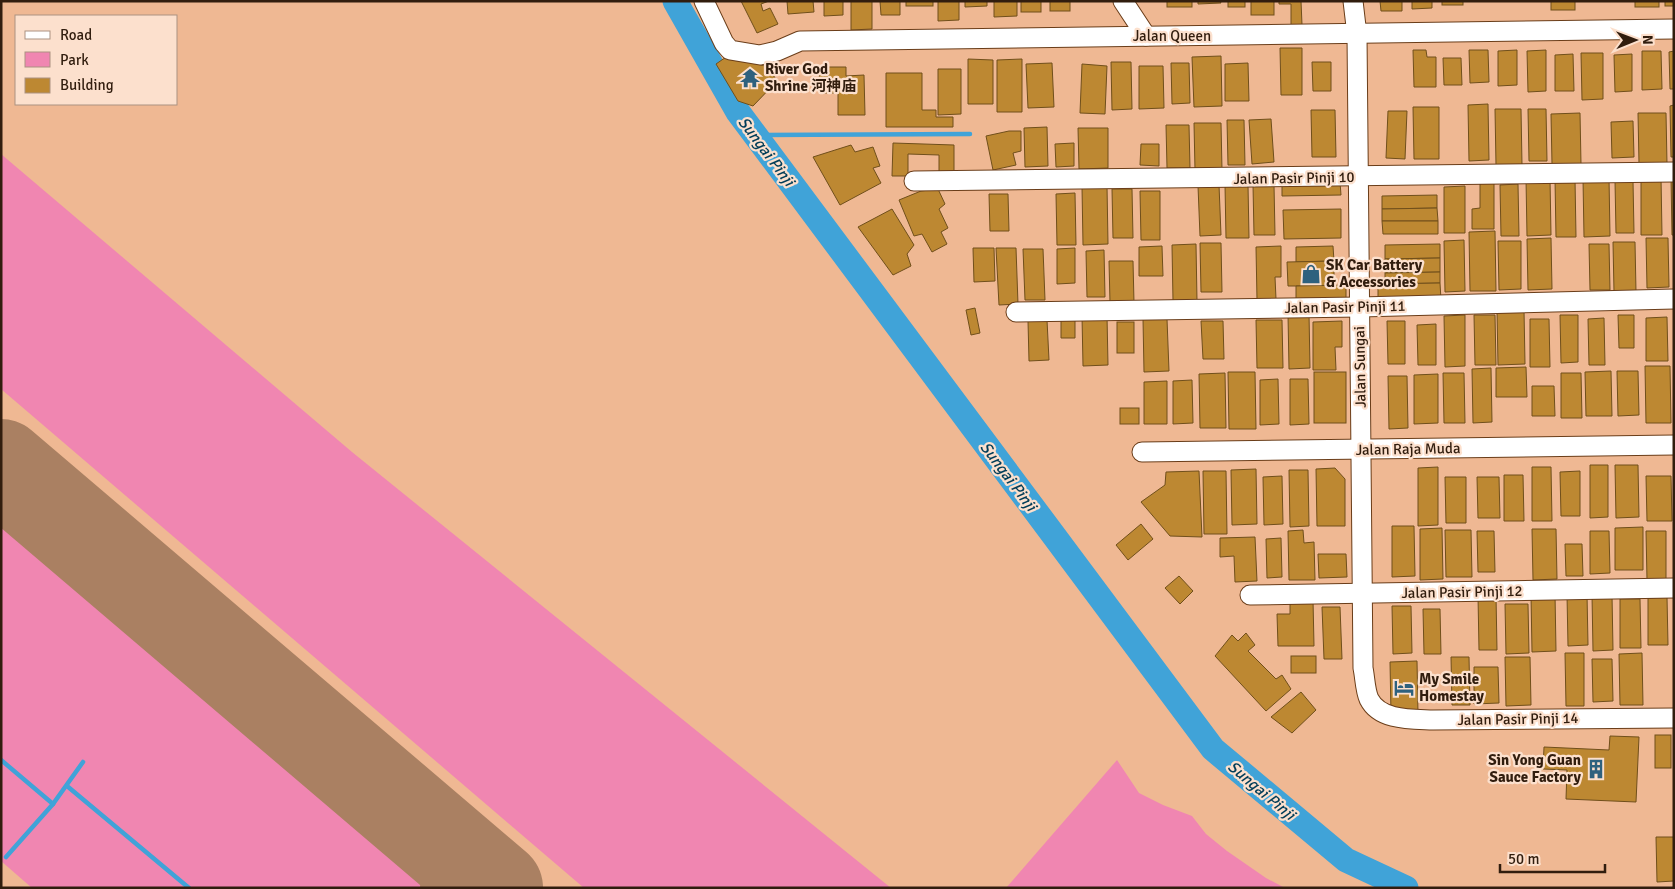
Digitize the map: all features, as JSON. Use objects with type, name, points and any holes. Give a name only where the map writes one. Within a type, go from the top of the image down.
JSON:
[{"type":"street","name":"Jalan Queen","points":[[704,1],[724,43],[730,50],[760,55],[777,51],[800,41],[1357,35],[1674,29]]},
{"type":"street","points":[[1123,1],[1146,36]]},
{"type":"street","name":"Jalan Sungai","points":[[1353,1],[1357,35],[1363,668],[1369,698]]},
{"type":"street","name":"Jalan Pasir Pinji 10","points":[[914,181],[1674,172]]},
{"type":"street","name":"Jalan Pasir Pinji 11","points":[[1016,312],[1360,307],[1674,299]]},
{"type":"street","name":"Jalan Raja Muda","points":[[1142,452],[1674,445]]},
{"type":"street","name":"Jalan Pasir Pinji 12","points":[[1250,596],[1674,588]]},
{"type":"street","name":"Jalan Pasir Pinji 14","points":[[1369,698],[1374,706],[1395,717],[1433,720],[1674,718]]},
{"type":"green space","points":[[1,154],[352,452],[891,888],[584,888],[1,389]]},
{"type":"green space","points":[[1,521],[425,881],[425,888],[32,888],[1,861]]},
{"type":"green space","points":[[1117,760],[1139,793],[1192,816],[1206,834],[1227,851],[1266,878],[1285,888],[1006,888]]},
{"type":"building","points":[[741,1],[769,1],[761,4],[763,11],[770,8],[778,24],[757,33]]},
{"type":"building","points":[[787,1],[813,1],[814,12],[788,14]]},
{"type":"building","points":[[824,1],[843,1],[843,15],[824,16]]},
{"type":"building","points":[[851,1],[872,1],[872,29],[851,30]]},
{"type":"building","points":[[880,1],[900,1],[900,15],[881,15]]},
{"type":"building","points":[[906,1],[933,1],[933,6],[906,6]]},
{"type":"building","points":[[938,1],[959,1],[959,20],[938,21]]},
{"type":"building","points":[[965,1],[987,1],[987,6],[965,7]]},
{"type":"building","points":[[994,1],[1017,1],[1017,16],[994,17]]},
{"type":"building","points":[[1021,1],[1041,1],[1041,12],[1021,12]]},
{"type":"building","points":[[1050,1],[1070,1],[1070,11],[1050,11]]},
{"type":"building","points":[[1167,1],[1192,1],[1192,7],[1167,7]]},
{"type":"building","points":[[1198,1],[1220,1],[1221,3],[1198,4]]},
{"type":"building","points":[[1228,1],[1245,1],[1245,7],[1228,7]]},
{"type":"building","points":[[1251,1],[1274,1],[1274,15],[1251,15]]},
{"type":"building","points":[[1279,1],[1301,1],[1302,25],[1291,25],[1291,4],[1279,4]]},
{"type":"building","points":[[1380,1],[1402,1],[1402,11],[1381,11]]},
{"type":"building","points":[[1412,1],[1432,1],[1432,8],[1412,9]]},
{"type":"building","points":[[1442,1],[1463,1],[1463,5],[1442,5]]},
{"type":"building","points":[[1551,1],[1575,1],[1575,10],[1551,10]]},
{"type":"building","points":[[1635,1],[1659,1],[1659,7],[1635,7]]},
{"type":"building","points":[[1665,1],[1674,1],[1674,6],[1665,6]]},
{"type":"building","points":[[1280,48],[1302,48],[1302,95],[1281,95]]},
{"type":"building","points":[[1413,50],[1426,50],[1427,57],[1436,57],[1436,87],[1414,87]]},
{"type":"building","points":[[1469,50],[1488,50],[1489,82],[1470,83]]},
{"type":"building","points":[[1517,50],[1517,85],[1498,86],[1498,51]]},
{"type":"building","points":[[1546,50],[1546,91],[1528,92],[1527,51]]},
{"type":"building","points":[[1642,51],[1661,51],[1662,89],[1642,90]]},
{"type":"building","points":[[1674,51],[1674,89],[1670,89],[1669,52]]},
{"type":"building","points":[[1581,53],[1603,53],[1603,99],[1582,100]]},
{"type":"building","points":[[1573,54],[1574,91],[1555,91],[1555,55]]},
{"type":"building","points":[[1632,54],[1632,91],[1615,92],[1614,55]]},
{"type":"building","points":[[729,55],[768,67],[777,81],[753,106],[738,101],[716,64]]},
{"type":"building","points":[[1221,56],[1222,106],[1194,107],[1192,57]]},
{"type":"building","points":[[1443,58],[1461,58],[1462,85],[1444,85]]},
{"type":"building","points":[[968,59],[993,60],[993,104],[968,104]]},
{"type":"building","points":[[1022,59],[1022,112],[997,112],[997,60]]},
{"type":"building","points":[[1111,62],[1131,62],[1132,109],[1112,110]]},
{"type":"building","points":[[1312,62],[1331,62],[1331,91],[1313,91]]},
{"type":"building","points":[[1052,63],[1054,107],[1028,108],[1026,64]]},
{"type":"building","points":[[1171,63],[1189,63],[1190,103],[1172,104]]},
{"type":"building","points":[[1248,63],[1249,101],[1225,101],[1225,64]]},
{"type":"building","points":[[1082,64],[1107,66],[1105,114],[1080,113]]},
{"type":"building","points":[[1139,66],[1163,66],[1164,108],[1139,109]]},
{"type":"building","points":[[819,67],[846,67],[846,76],[864,75],[865,115],[838,115],[838,93],[820,93]]},
{"type":"building","points":[[938,69],[961,69],[961,114],[938,115]]},
{"type":"building","points":[[886,73],[922,73],[922,110],[936,110],[936,117],[953,117],[953,127],[886,127]]},
{"type":"building","points":[[1488,104],[1489,160],[1469,161],[1468,105]]},
{"type":"building","points":[[1674,105],[1674,157],[1671,157],[1670,106]]},
{"type":"building","points":[[1413,107],[1439,107],[1439,159],[1414,159]]},
{"type":"building","points":[[1495,109],[1521,109],[1522,165],[1496,165]]},
{"type":"building","points":[[1528,109],[1546,109],[1547,161],[1529,161]]},
{"type":"building","points":[[1311,110],[1335,110],[1336,157],[1312,157]]},
{"type":"building","points":[[1388,111],[1407,111],[1405,159],[1386,158]]},
{"type":"building","points":[[1580,113],[1581,164],[1552,164],[1551,114]]},
{"type":"building","points":[[1638,113],[1666,113],[1667,164],[1639,164]]},
{"type":"building","points":[[1271,119],[1274,162],[1252,164],[1249,120]]},
{"type":"building","points":[[1227,120],[1244,120],[1245,165],[1228,165]]},
{"type":"building","points":[[1633,121],[1634,157],[1612,158],[1611,122]]},
{"type":"building","points":[[1194,123],[1221,123],[1222,170],[1195,170]]},
{"type":"building","points":[[1166,125],[1189,125],[1190,168],[1167,168]]},
{"type":"building","points":[[1047,127],[1048,166],[1025,167],[1024,128]]},
{"type":"building","points":[[1078,128],[1108,128],[1108,168],[1079,169]]},
{"type":"building","points":[[1009,131],[1021,131],[1021,151],[1013,153],[1016,165],[993,170],[986,136]]},
{"type":"building","points":[[893,143],[954,145],[954,174],[939,174],[939,155],[908,154],[908,176],[892,176]]},
{"type":"building","points":[[1074,143],[1074,166],[1056,167],[1055,144]]},
{"type":"building","points":[[1141,144],[1159,144],[1159,166],[1140,165]]},
{"type":"building","points":[[851,145],[855,152],[873,147],[880,166],[873,168],[881,183],[840,205],[813,157]]},
{"type":"building","points":[[1661,177],[1662,235],[1641,235],[1641,178]]},
{"type":"building","points":[[1609,178],[1610,236],[1584,237],[1583,179]]},
{"type":"building","points":[[1671,178],[1674,178],[1674,235],[1672,235]]},
{"type":"building","points":[[1526,179],[1550,179],[1551,235],[1527,236]]},
{"type":"building","points":[[1555,179],[1575,179],[1576,237],[1556,237]]},
{"type":"building","points":[[1615,181],[1633,181],[1634,233],[1616,233]]},
{"type":"building","points":[[1340,182],[1341,195],[1282,196],[1282,183]]},
{"type":"building","points":[[1480,182],[1494,182],[1494,229],[1472,229],[1472,209],[1480,208]]},
{"type":"building","points":[[1518,184],[1519,236],[1501,236],[1500,185]]},
{"type":"building","points":[[1219,185],[1221,235],[1200,236],[1198,186]]},
{"type":"building","points":[[1225,185],[1248,185],[1249,238],[1226,238]]},
{"type":"building","points":[[1253,185],[1274,185],[1275,235],[1254,235]]},
{"type":"building","points":[[1107,186],[1108,244],[1083,245],[1082,187]]},
{"type":"building","points":[[1465,186],[1465,233],[1444,233],[1444,187]]},
{"type":"building","points":[[938,189],[945,204],[939,209],[948,228],[941,232],[947,244],[932,252],[922,234],[914,236],[899,200],[921,191]]},
{"type":"building","points":[[1112,189],[1132,189],[1133,238],[1113,238]]},
{"type":"building","points":[[1140,191],[1160,191],[1160,240],[1141,240]]},
{"type":"building","points":[[1075,193],[1076,245],[1057,245],[1056,194]]},
{"type":"building","points":[[989,194],[1008,194],[1009,231],[990,231]]},
{"type":"building","points":[[1437,195],[1437,208],[1382,209],[1382,196]]},
{"type":"building","points":[[1437,208],[1438,221],[1382,221],[1382,209]]},
{"type":"building","points":[[892,209],[914,245],[907,254],[911,266],[893,275],[858,227]]},
{"type":"building","points":[[1341,209],[1341,238],[1284,239],[1283,210]]},
{"type":"building","points":[[1382,221],[1438,221],[1438,234],[1383,234]]},
{"type":"building","points":[[1495,231],[1496,291],[1470,291],[1469,232]]},
{"type":"building","points":[[1551,238],[1552,289],[1528,290],[1527,239]]},
{"type":"building","points":[[1646,238],[1668,238],[1669,287],[1647,288]]},
{"type":"building","points":[[1464,240],[1465,291],[1445,292],[1444,241]]},
{"type":"building","points":[[1498,241],[1521,241],[1521,289],[1499,290]]},
{"type":"building","points":[[1613,242],[1635,242],[1636,292],[1614,292]]},
{"type":"building","points":[[1200,243],[1221,243],[1222,292],[1201,292]]},
{"type":"building","points":[[1196,244],[1197,301],[1173,301],[1172,245]]},
{"type":"building","points":[[1440,244],[1440,258],[1385,259],[1385,245]]},
{"type":"building","points":[[1589,244],[1609,244],[1610,290],[1590,290]]},
{"type":"building","points":[[1162,246],[1163,276],[1139,276],[1139,247]]},
{"type":"building","points":[[1281,246],[1281,277],[1275,277],[1276,299],[1257,300],[1256,247]]},
{"type":"building","points":[[1333,246],[1334,261],[1296,262],[1296,247]]},
{"type":"building","points":[[973,248],[994,248],[995,281],[974,282]]},
{"type":"building","points":[[996,248],[1016,248],[1018,304],[999,305]]},
{"type":"building","points":[[1075,248],[1075,283],[1057,284],[1057,249]]},
{"type":"building","points":[[1023,249],[1043,249],[1045,300],[1025,300]]},
{"type":"building","points":[[1104,250],[1105,297],[1087,297],[1086,251]]},
{"type":"building","points":[[1440,258],[1440,272],[1385,273],[1385,259]]},
{"type":"building","points":[[1109,261],[1133,261],[1134,303],[1110,303]]},
{"type":"building","name":"SK Car Battery & Accessories","points":[[1334,261],[1334,286],[1288,286],[1287,262]]},
{"type":"building","points":[[1440,272],[1440,283],[1385,284],[1385,273]]},
{"type":"building","points":[[1440,283],[1441,300],[1378,301],[1378,284]]},
{"type":"building","points":[[1346,285],[1346,299],[1296,300],[1296,286]]},
{"type":"building","points":[[975,308],[980,333],[971,335],[966,310]]},
{"type":"building","points":[[1524,310],[1525,364],[1498,365],[1497,311]]},
{"type":"building","points":[[1309,314],[1310,368],[1289,369],[1288,315]]},
{"type":"building","points":[[1465,315],[1465,366],[1445,367],[1444,316]]},
{"type":"building","points":[[1474,315],[1495,315],[1496,365],[1475,365]]},
{"type":"building","points":[[1560,315],[1578,315],[1578,362],[1561,363]]},
{"type":"building","points":[[1618,315],[1634,315],[1634,348],[1619,348]]},
{"type":"building","points":[[1082,316],[1107,316],[1108,365],[1083,366]]},
{"type":"building","points":[[1061,317],[1075,318],[1075,338],[1061,338]]},
{"type":"building","points":[[1667,317],[1668,361],[1646,361],[1646,318]]},
{"type":"building","points":[[1604,318],[1605,365],[1589,365],[1588,319]]},
{"type":"building","points":[[1143,319],[1167,319],[1169,371],[1144,372]]},
{"type":"building","points":[[1530,319],[1549,319],[1550,367],[1530,367]]},
{"type":"building","points":[[1047,320],[1049,360],[1029,361],[1028,321]]},
{"type":"building","points":[[1256,320],[1282,320],[1283,368],[1257,368]]},
{"type":"building","points":[[1201,321],[1223,321],[1224,359],[1203,359]]},
{"type":"building","points":[[1342,321],[1342,347],[1335,347],[1336,370],[1313,370],[1313,322]]},
{"type":"building","points":[[1387,321],[1405,321],[1405,364],[1388,364]]},
{"type":"building","points":[[1117,322],[1134,322],[1134,353],[1117,353]]},
{"type":"building","points":[[1436,324],[1436,365],[1418,365],[1417,325]]},
{"type":"building","points":[[1645,366],[1670,366],[1671,423],[1646,423]]},
{"type":"building","points":[[1526,367],[1527,397],[1496,397],[1496,368]]},
{"type":"building","points":[[1491,368],[1492,422],[1473,423],[1472,369]]},
{"type":"building","points":[[1611,371],[1612,416],[1586,416],[1585,372]]},
{"type":"building","points":[[1617,371],[1638,371],[1639,415],[1618,416]]},
{"type":"building","points":[[1228,372],[1255,372],[1256,429],[1229,429]]},
{"type":"building","points":[[1314,372],[1346,372],[1346,423],[1314,423]]},
{"type":"building","points":[[1225,373],[1226,428],[1200,428],[1199,374]]},
{"type":"building","points":[[1443,373],[1464,373],[1465,423],[1444,423]]},
{"type":"building","points":[[1561,373],[1581,373],[1582,418],[1561,418]]},
{"type":"building","points":[[1438,374],[1438,423],[1414,424],[1414,375]]},
{"type":"building","points":[[1388,376],[1407,376],[1408,428],[1389,429]]},
{"type":"building","points":[[1278,379],[1279,424],[1260,425],[1260,380]]},
{"type":"building","points":[[1290,379],[1308,379],[1309,424],[1290,425]]},
{"type":"building","points":[[1192,380],[1193,423],[1173,424],[1173,381]]},
{"type":"building","points":[[1167,381],[1167,424],[1144,424],[1144,382]]},
{"type":"building","points":[[1532,386],[1554,386],[1555,416],[1532,416]]},
{"type":"building","points":[[1120,408],[1139,408],[1139,424],[1120,424]]},
{"type":"building","points":[[1590,465],[1608,465],[1608,517],[1590,518]]},
{"type":"building","points":[[1615,465],[1638,465],[1639,517],[1616,518]]},
{"type":"building","points":[[1438,467],[1438,525],[1418,526],[1418,468]]},
{"type":"building","points":[[1532,467],[1551,467],[1552,521],[1532,521]]},
{"type":"building","points":[[1335,468],[1345,479],[1345,526],[1317,526],[1316,469]]},
{"type":"building","points":[[1256,469],[1257,524],[1232,525],[1231,470]]},
{"type":"building","points":[[1289,470],[1308,470],[1309,526],[1290,527]]},
{"type":"building","points":[[1199,471],[1202,537],[1170,536],[1141,502],[1165,485],[1166,472]]},
{"type":"building","points":[[1203,471],[1226,471],[1227,534],[1204,534]]},
{"type":"building","points":[[1580,471],[1580,516],[1561,516],[1560,472]]},
{"type":"building","points":[[1504,475],[1523,475],[1524,521],[1504,521]]},
{"type":"building","points":[[1282,476],[1283,524],[1264,525],[1263,477]]},
{"type":"building","points":[[1646,476],[1671,476],[1672,521],[1647,521]]},
{"type":"building","points":[[1445,477],[1466,477],[1466,523],[1446,523]]},
{"type":"building","points":[[1477,477],[1499,477],[1500,518],[1478,518]]},
{"type":"building","points":[[1141,524],[1153,539],[1128,560],[1116,545]]},
{"type":"building","points":[[1392,526],[1414,526],[1415,576],[1392,577]]},
{"type":"building","points":[[1643,527],[1643,570],[1615,570],[1615,528]]},
{"type":"building","points":[[1442,528],[1443,579],[1420,580],[1420,529]]},
{"type":"building","points":[[1532,529],[1556,529],[1557,579],[1533,580]]},
{"type":"building","points":[[1303,530],[1304,543],[1314,542],[1315,580],[1289,580],[1288,531]]},
{"type":"building","points":[[1445,530],[1471,530],[1472,577],[1446,577]]},
{"type":"building","points":[[1477,531],[1494,531],[1495,572],[1478,572]]},
{"type":"building","points":[[1590,531],[1609,531],[1610,573],[1590,574]]},
{"type":"building","points":[[1646,531],[1666,531],[1666,580],[1647,580]]},
{"type":"building","points":[[1255,537],[1257,581],[1235,582],[1234,556],[1220,557],[1220,538]]},
{"type":"building","points":[[1281,538],[1282,577],[1267,578],[1266,539]]},
{"type":"building","points":[[1565,544],[1582,544],[1583,576],[1566,576]]},
{"type":"building","points":[[1318,554],[1346,554],[1347,577],[1319,578]]},
{"type":"building","points":[[1179,576],[1193,591],[1180,604],[1165,588]]},
{"type":"building","points":[[1555,594],[1556,651],[1532,652],[1531,595]]},
{"type":"building","points":[[1587,594],[1588,645],[1568,646],[1567,595]]},
{"type":"building","points":[[1592,595],[1612,595],[1613,650],[1593,651]]},
{"type":"building","points":[[1478,596],[1496,596],[1497,650],[1479,650]]},
{"type":"building","points":[[1667,597],[1668,645],[1648,645],[1648,598]]},
{"type":"building","points":[[1620,599],[1640,599],[1641,648],[1620,648]]},
{"type":"building","points":[[1290,600],[1313,600],[1314,646],[1278,646],[1277,614],[1290,614]]},
{"type":"building","points":[[1505,604],[1528,604],[1529,653],[1506,654]]},
{"type":"building","points":[[1392,606],[1411,606],[1412,653],[1393,654]]},
{"type":"building","points":[[1322,607],[1340,607],[1342,659],[1324,659]]},
{"type":"building","points":[[1423,609],[1440,609],[1441,654],[1424,654]]},
{"type":"building","points":[[1246,633],[1255,645],[1248,651],[1276,679],[1282,675],[1291,689],[1266,711],[1215,656],[1232,635],[1238,641]]},
{"type":"building","points":[[1565,653],[1584,653],[1584,706],[1566,706]]},
{"type":"building","points":[[1642,653],[1643,705],[1620,705],[1619,654]]},
{"type":"building","points":[[1291,656],[1316,656],[1316,673],[1291,673]]},
{"type":"building","points":[[1451,657],[1469,657],[1470,705],[1452,705]]},
{"type":"building","points":[[1505,657],[1530,657],[1531,705],[1506,706]]},
{"type":"building","points":[[1592,659],[1612,659],[1613,701],[1593,702]]},
{"type":"building","name":"My Smile Homestay","points":[[1417,661],[1418,714],[1391,714],[1390,662]]},
{"type":"building","points":[[1474,667],[1498,667],[1499,703],[1474,704]]},
{"type":"building","points":[[1301,692],[1316,710],[1292,733],[1271,717]]},
{"type":"building","points":[[1655,735],[1671,735],[1671,768],[1655,768]]},
{"type":"building","name":"Sin Yong Guan Sauce Factory","points":[[1610,736],[1639,737],[1636,802],[1566,799],[1567,770],[1543,769],[1544,747],[1609,750]]},
{"type":"building","points":[[1656,837],[1674,837],[1674,881],[1657,882]]},
{"type":"waterway","name":"Sungai Pinji","points":[[675,1],[738,112],[1213,749],[1346,860],[1406,888]]},
{"type":"waterway","points":[[755,135],[970,134]]},
{"type":"waterway","points":[[1,760],[53,804]]},
{"type":"waterway","points":[[6,857],[53,804],[83,762]]},
{"type":"waterway","points":[[67,786],[189,888]]},
{"type":"taxiway","points":[[422,825],[431,840],[439,862],[439,888]]},
{"type":"runway","points":[[1,466],[496,888]]},
{"type":"place","name":"River God Shrine 河神庙","points":[[750,78]]},
{"type":"place","name":"SK Car Battery & Accessories","points":[[1311,274]]},
{"type":"place","name":"My Smile Homestay","points":[[1404,688]]},
{"type":"place","name":"Sin Yong Guan Sauce Factory","points":[[1596,769]]}]
